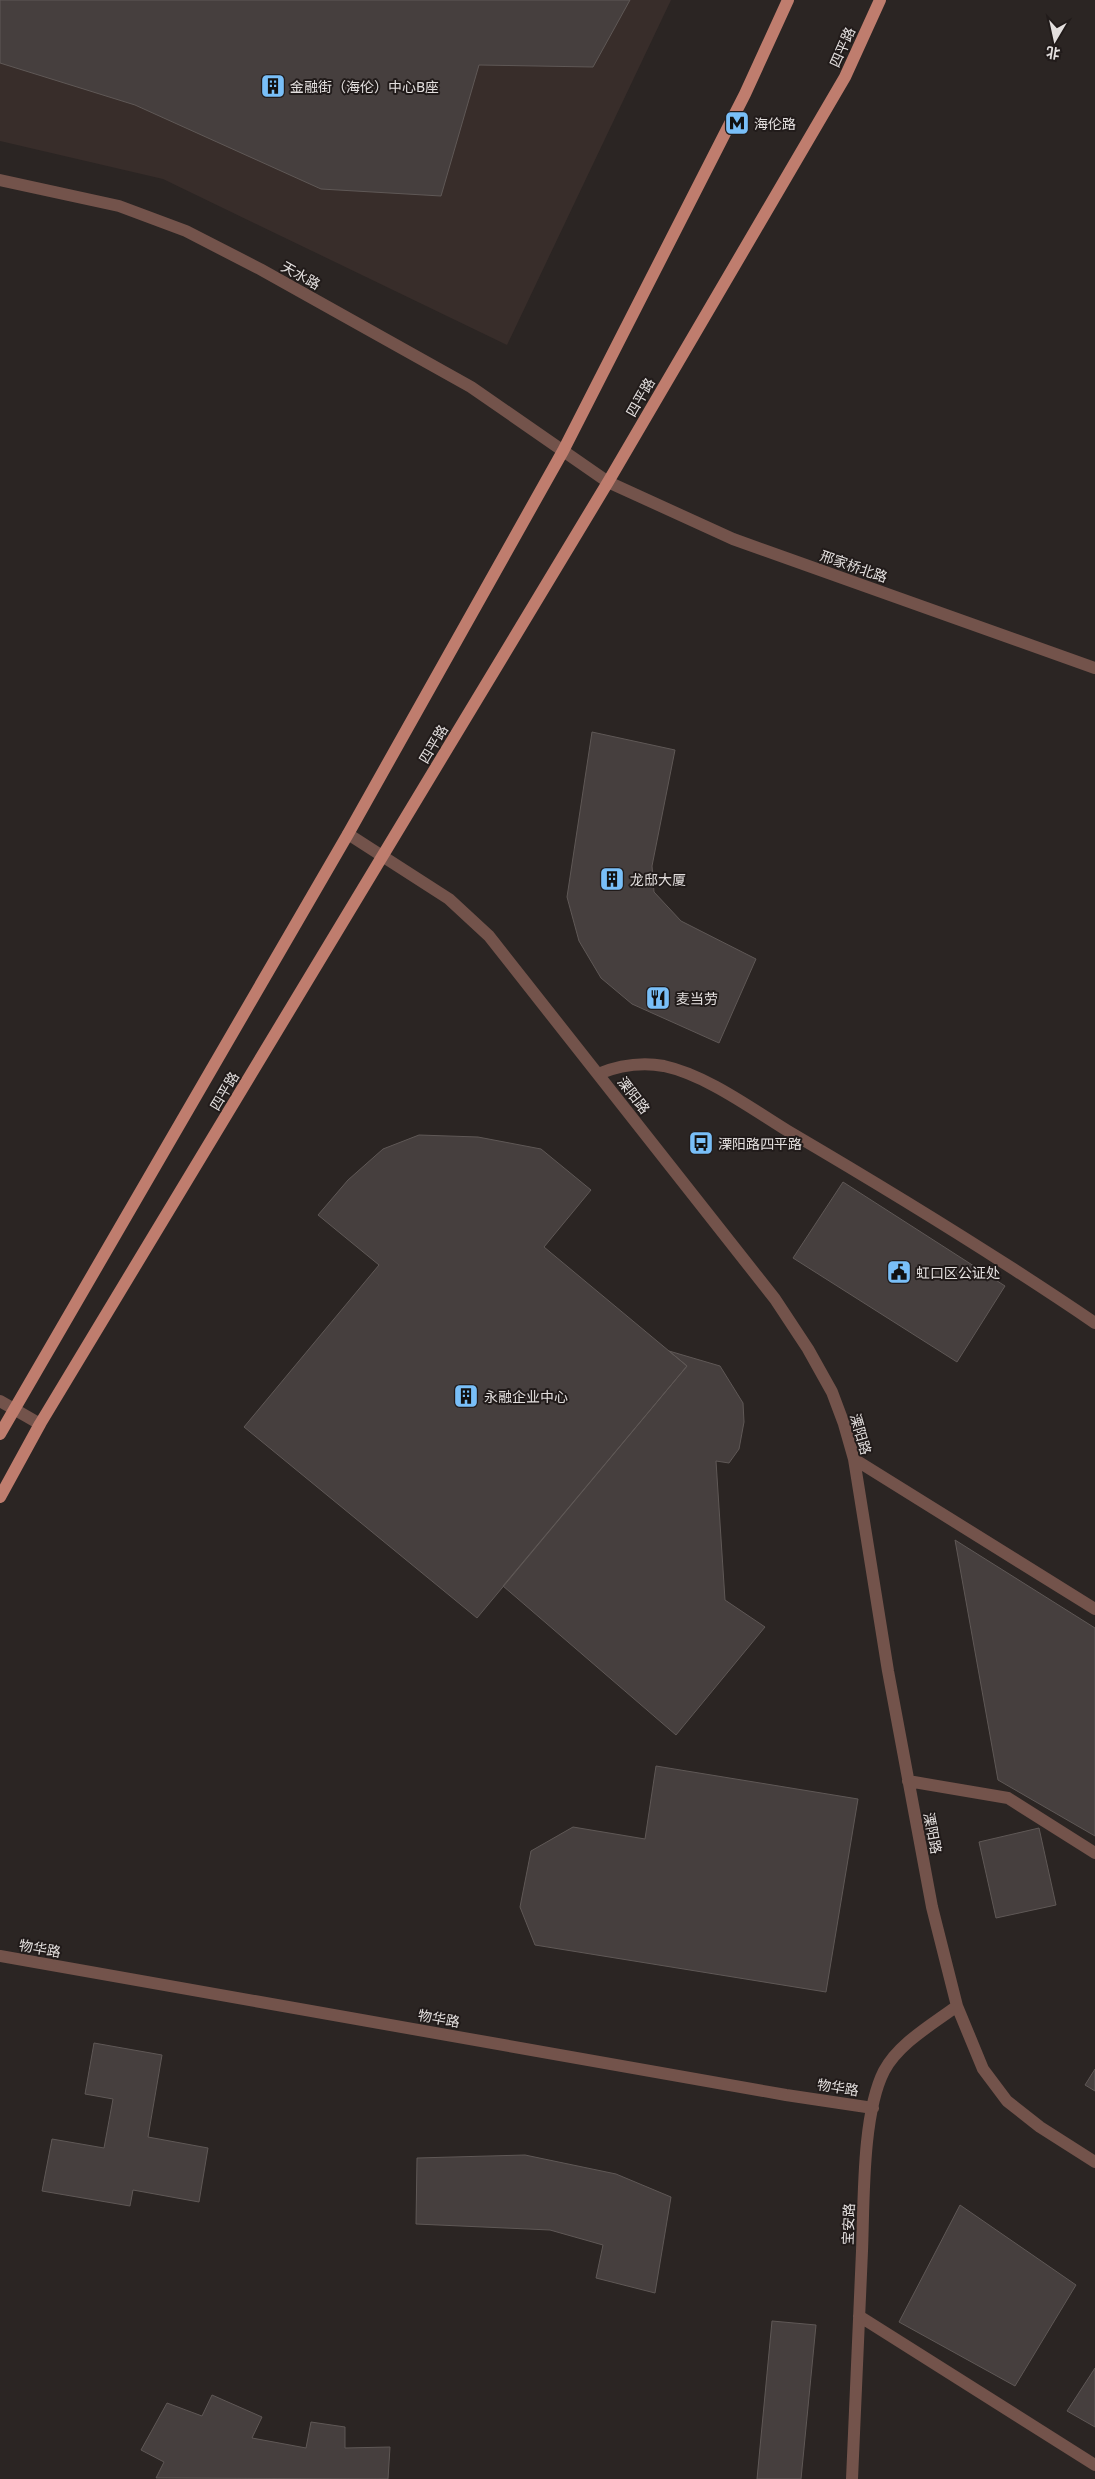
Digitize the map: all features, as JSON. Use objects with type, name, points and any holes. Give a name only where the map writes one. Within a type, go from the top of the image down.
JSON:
[{"type":"main road","name":"四平路","points":[[0,1434],[348,834],[564,451],[745,94],[788,0]]},
{"type":"main road","name":"四平路","points":[[0,1497],[40,1424],[608,482],[845,77],[880,0]]},
{"type":"street","name":"天水路","points":[[0,180],[119,206],[186,231],[260,269],[471,387],[608,482]]},
{"type":"street","name":"邢家桥北路","points":[[608,482],[733,540],[1095,668]]},
{"type":"street","name":"溧阳路","points":[[348,834],[449,899],[489,936],[740,1253],[808,1349],[832,1392],[854,1459],[908,1781],[932,1907],[957,2006],[983,2069],[1007,2101],[1040,2127],[1095,2162]]},
{"type":"street","points":[[598,1074],[618,1066],[640,1064],[665,1066],[691,1075],[815,1146],[936,1220],[1095,1323]]},
{"type":"street","points":[[0,1400],[40,1424]]},
{"type":"street","points":[[854,1459],[1095,1609]]},
{"type":"street","points":[[908,1781],[1008,1798],[1095,1854]]},
{"type":"street","name":"物华路","points":[[0,1956],[786,2095],[873,2108]]},
{"type":"street","name":"宝安路","points":[[852,2479],[866,2164],[873,2108],[879,2084],[885,2070],[894,2058],[908,2042],[957,2006]]},
{"type":"street","points":[[859,2316],[1095,2465]]},
{"type":"shaded area","points":[[0,0],[671,0],[507,345],[163,179],[0,141]]},
{"type":"building","name":"金融街（海伦）中心B座","points":[[0,0],[630,0],[593,67],[479,65],[441,196],[321,189],[135,105],[0,63]]},
{"type":"building","name":"龙邸大厦","points":[[592,732],[675,750],[652,866],[654,892],[681,921],[756,959],[719,1043],[632,1004],[601,978],[579,941],[567,897]]},
{"type":"building","name":"永融企业中心","points":[[419,1135],[478,1137],[541,1149],[591,1190],[544,1247],[687,1366],[477,1618],[244,1427],[379,1265],[318,1215],[348,1180],[383,1149]]},
{"type":"building","name":"虹口区公证处","points":[[843,1182],[1005,1286],[957,1362],[793,1258]]},
{"type":"building","points":[[669,1351],[720,1366],[743,1403],[744,1422],[739,1449],[729,1463],[716,1461],[725,1600],[765,1627],[676,1735],[503,1586],[687,1366]]},
{"type":"building","points":[[955,1540],[1095,1628],[1095,1836],[998,1780]]},
{"type":"building","points":[[656,1766],[858,1799],[826,1992],[535,1945],[520,1907],[531,1851],[573,1827],[645,1839]]},
{"type":"building","points":[[1039,1828],[1056,1905],[996,1918],[979,1842]]},
{"type":"building","points":[[94,2043],[162,2055],[148,2137],[208,2148],[199,2202],[133,2190],[130,2206],[42,2191],[52,2139],[104,2148],[113,2099],[85,2094]]},
{"type":"building","points":[[1095,2069],[1095,2091],[1085,2085]]},
{"type":"building","points":[[525,2155],[616,2174],[671,2197],[655,2293],[596,2278],[603,2245],[550,2230],[416,2224],[417,2158]]},
{"type":"building","points":[[960,2205],[1076,2285],[1015,2386],[899,2322]]},
{"type":"building","points":[[772,2321],[816,2325],[801,2479],[757,2479]]},
{"type":"building","points":[[1095,2368],[1095,2427],[1067,2411]]},
{"type":"building","points":[[212,2395],[262,2417],[252,2438],[306,2448],[311,2422],[345,2427],[345,2448],[390,2447],[388,2479],[156,2478],[164,2462],[141,2450],[167,2403],[202,2416]]},
{"type":"place","name":"金融街（海伦）中心B座","points":[[273,86]]},
{"type":"place","name":"海伦路","points":[[737,123]]},
{"type":"place","name":"龙邸大厦","points":[[612,879]]},
{"type":"place","name":"麦当劳","points":[[658,998]]},
{"type":"place","name":"溧阳路四平路","points":[[701,1143]]},
{"type":"place","name":"虹口区公证处","points":[[899,1272]]},
{"type":"place","name":"永融企业中心","points":[[466,1396]]}]
